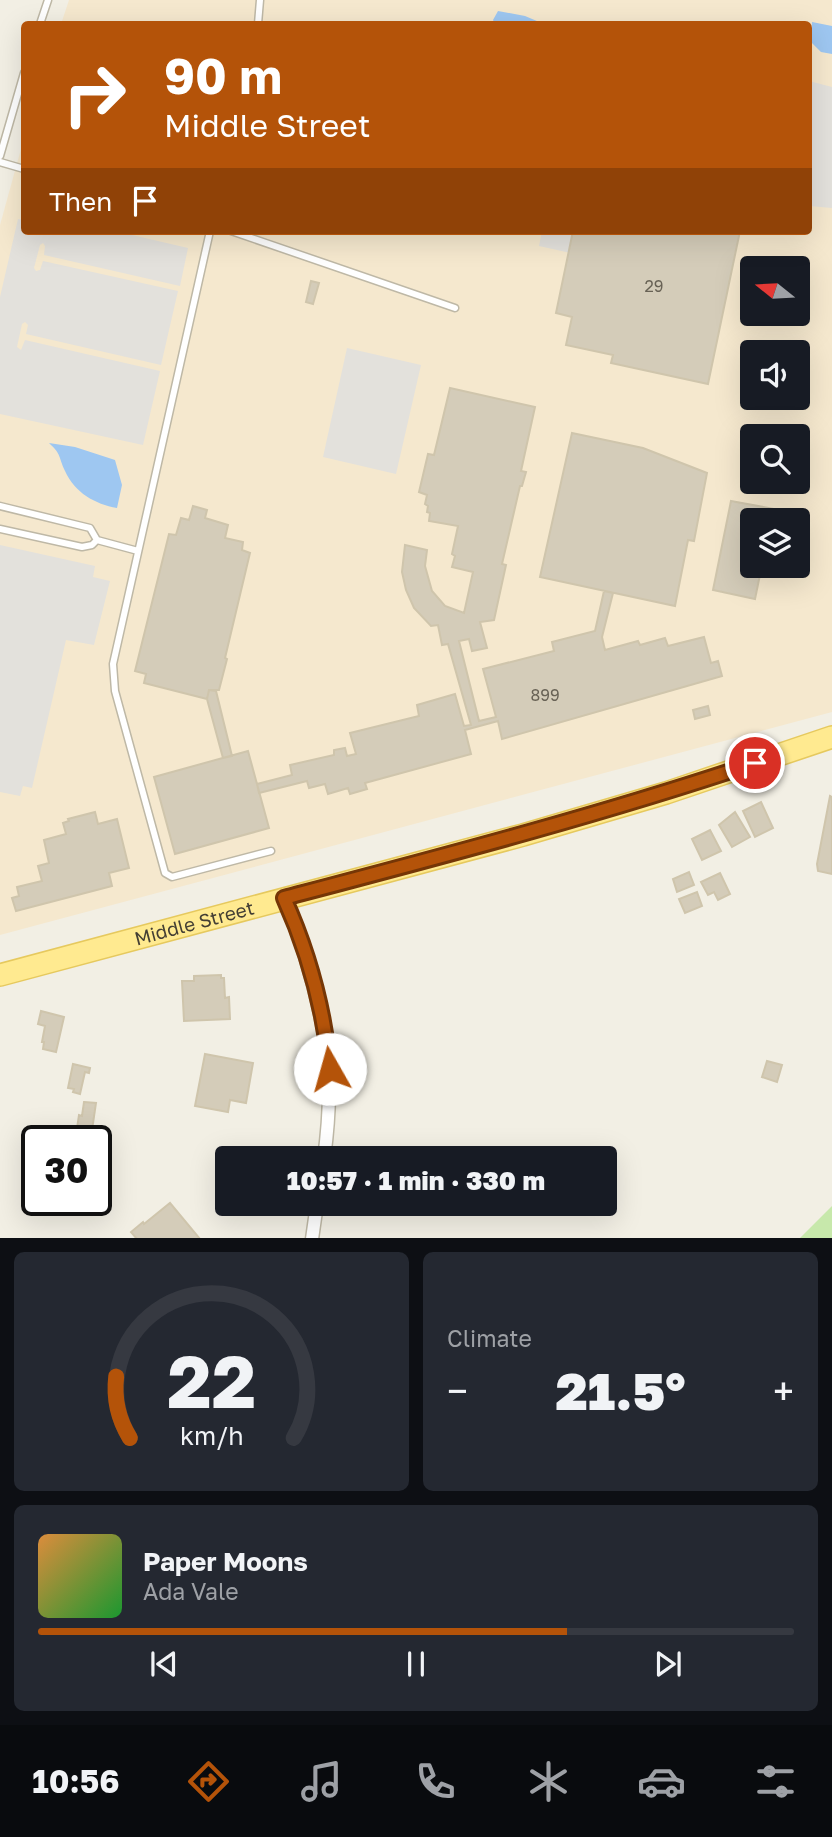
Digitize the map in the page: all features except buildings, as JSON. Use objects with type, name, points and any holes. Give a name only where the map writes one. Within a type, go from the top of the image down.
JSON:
[{"type":"main road","name":"Middle Street","points":[[0,975],[569,822],[832,737]]},
{"type":"street","points":[[284,898],[295,922],[326,1038],[330,1101],[325,1146]]},
{"type":"street","points":[[312,1238],[315,1216]]},
{"type":"lane","points":[[41,21],[48,0]]},
{"type":"lane","points":[[258,21],[260,0]]},
{"type":"lane","points":[[0,156],[21,83]]},
{"type":"lane","points":[[0,162],[21,168]]},
{"type":"lane","points":[[209,235],[113,664],[115,691],[165,873],[172,877],[271,850]]},
{"type":"lane","points":[[242,235],[455,309]]},
{"type":"lane","points":[[0,506],[90,528],[97,540],[138,551]]},
{"type":"lane","points":[[0,529],[82,547],[92,545],[97,540]]},
{"type":"shaded area","points":[[69,0],[832,0],[832,712],[0,935],[0,225],[21,149],[21,235],[812,235],[812,21],[62,21]]},
{"type":"shaded area","points":[[812,82],[832,87],[832,208],[812,206]]},
{"type":"shaded area","points":[[18,219],[21,220],[21,235],[132,235],[188,248],[180,286],[44,255],[43,243],[40,245],[34,268],[36,271],[40,270],[43,261],[178,291],[161,365],[26,334],[28,325],[25,322],[22,324],[17,347],[21,350],[25,340],[160,371],[143,445],[0,414],[0,297]]},
{"type":"shaded area","points":[[541,235],[623,235],[616,263],[539,246]]},
{"type":"shaded area","points":[[347,348],[421,365],[396,474],[323,457]]},
{"type":"shaded area","points":[[0,545],[95,566],[93,577],[110,581],[94,645],[66,640],[32,788],[23,786],[20,796],[0,792]]},
{"type":"green space","points":[[832,1206],[832,1238],[800,1238]]},
{"type":"water","points":[[498,11],[537,21],[494,21]]},
{"type":"water","points":[[812,22],[832,26],[832,54],[821,52],[812,43]]},
{"type":"water","points":[[49,443],[75,447],[115,460],[122,485],[117,508],[101,504],[74,486],[58,453]]},
{"type":"route","points":[[330,1069],[320,1010],[295,922],[284,898],[523,835],[755,763]]}]
